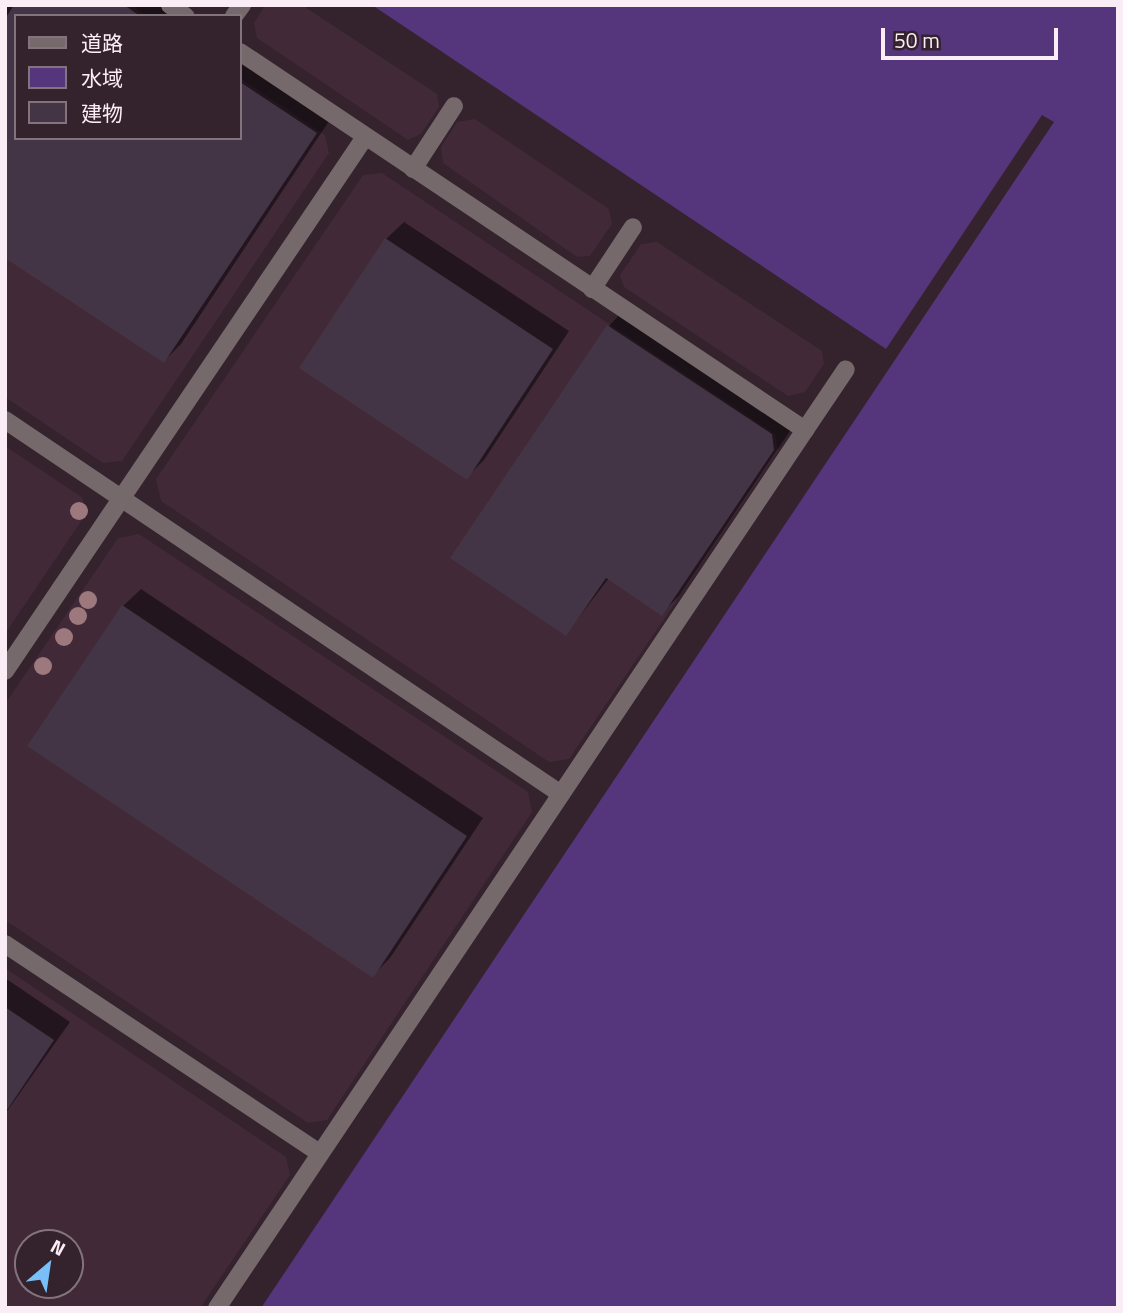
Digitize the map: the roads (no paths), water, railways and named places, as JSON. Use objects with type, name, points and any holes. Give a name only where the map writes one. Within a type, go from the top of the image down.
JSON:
[{"type":"street","points":[[242,53],[805,430]]},
{"type":"street","points":[[413,169],[454,106]]},
{"type":"street","points":[[5,671],[365,137]]},
{"type":"street","points":[[592,289],[633,227]]},
{"type":"street","points":[[217,1308],[846,369]]},
{"type":"street","points":[[5,420],[561,794]]},
{"type":"street","points":[[5,944],[320,1153]]},
{"type":"water","points":[[372,5],[1118,5],[1118,1308],[261,1308],[1054,122],[1042,115],[886,349]]}]
